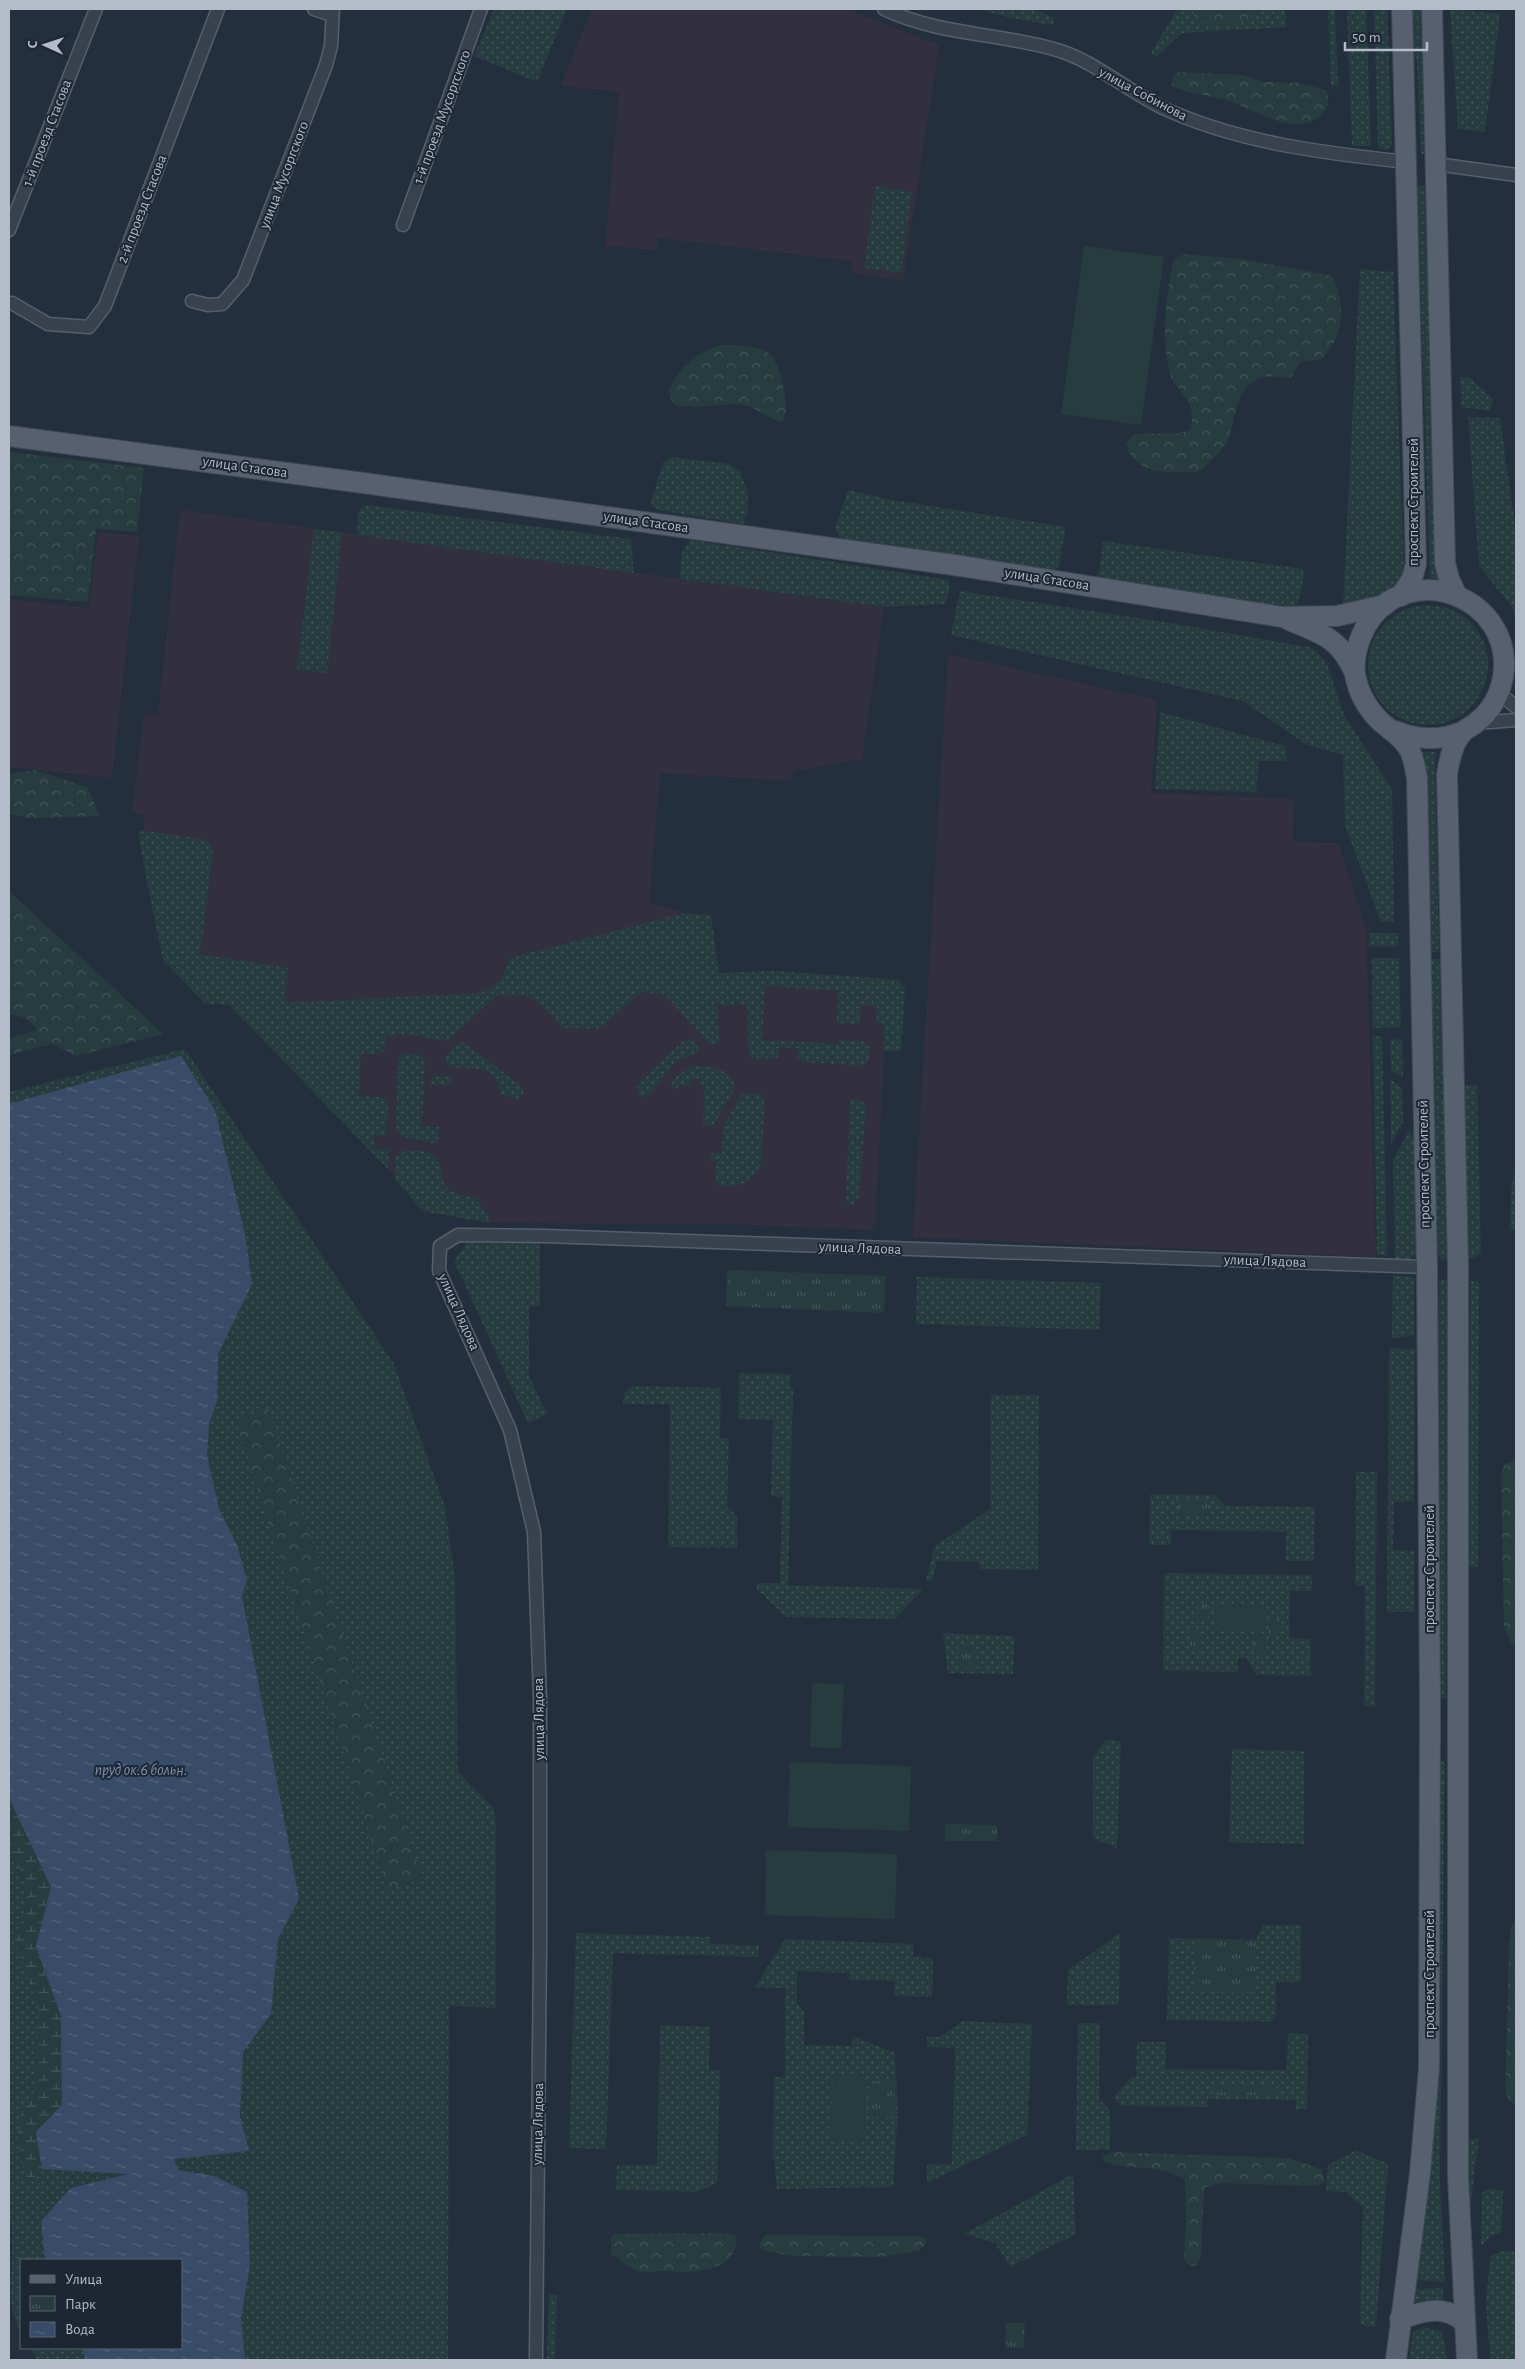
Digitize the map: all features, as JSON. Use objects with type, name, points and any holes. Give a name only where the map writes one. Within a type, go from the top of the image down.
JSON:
[{"type":"main road","name":"проспект Строителей","points":[[1396,2360],[1420,2173],[1428,2068],[1430,1703],[1427,1267],[1417,778],[1409,748],[1395,731],[1380,721],[1368,707],[1360,691],[1355,674],[1356,655],[1361,636],[1371,619],[1393,600],[1412,579],[1416,564],[1402,9]]},
{"type":"main road","name":"проспект Строителей","points":[[1432,9],[1445,563],[1449,579],[1458,596],[1484,614],[1494,627],[1501,643],[1504,660],[1499,693],[1493,704],[1469,728],[1450,758],[1447,775],[1458,1266],[1458,2176],[1467,2360]]},
{"type":"main road","points":[[1406,162],[1436,164]]},
{"type":"main road","name":"улица Стасова","points":[[9,436],[952,564],[1282,617],[1337,616],[1393,600]]},
{"type":"main road","points":[[1393,600],[1428,590],[1458,596]]},
{"type":"main road","name":"улица Стасова","points":[[1282,617],[1332,638],[1348,658],[1355,674]]},
{"type":"main road","points":[[1395,731],[1411,738],[1428,740],[1446,738],[1469,728]]},
{"type":"main road","points":[[1400,2319],[1419,2312],[1436,2310],[1454,2313],[1465,2323]]},
{"type":"street","name":"1-й проезд Стасова","points":[[9,230],[96,9]]},
{"type":"street","name":"2-й проезд Стасова","points":[[12,304],[48,324],[90,327],[105,306],[218,9]]},
{"type":"street","points":[[314,9],[332,12]]},
{"type":"street","name":"1-й проезд Мусоргского","points":[[403,225],[481,9]]},
{"type":"street","name":"улица Собинова","points":[[884,9],[907,20],[1057,50],[1162,107],[1213,128],[1285,145],[1354,157],[1406,162]]},
{"type":"street","name":"улица Мусоргского","points":[[192,301],[208,305],[222,304],[243,280],[326,65],[330,46],[332,12]]},
{"type":"street","points":[[1436,164],[1516,175]]},
{"type":"street","points":[[1499,693],[1516,706]]},
{"type":"street","points":[[1469,728],[1516,720]]},
{"type":"street","name":"улица Лядова","points":[[536,2360],[540,1945],[540,1695],[534,1532],[510,1430],[439,1271],[440,1246],[458,1235],[545,1236],[1427,1267]]},
{"type":"shaded area","points":[[592,9],[846,9],[939,45],[903,281],[852,273],[853,261],[658,238],[656,250],[605,246],[619,92],[561,85]]},
{"type":"shaded area","points":[[180,510],[884,607],[862,759],[794,771],[791,781],[660,773],[649,902],[685,913],[711,915],[719,973],[777,971],[899,980],[905,988],[901,1051],[884,1052],[875,1230],[727,1224],[490,1223],[422,1211],[388,1169],[229,1005],[171,958],[144,837],[144,814],[132,812],[144,715],[158,716]]},
{"type":"shaded area","points":[[98,532],[139,536],[112,778],[9,767],[9,599],[89,608]]},
{"type":"shaded area","points":[[948,654],[1157,700],[1151,793],[1294,799],[1293,842],[1338,843],[1366,928],[1376,1257],[913,1237]]},
{"type":"green space","points":[[494,9],[567,9],[537,82],[474,56]]},
{"type":"green space","points":[[976,9],[1033,9],[1055,18],[1052,25],[1016,19]]},
{"type":"green space","points":[[1177,9],[1285,9],[1287,27],[1182,33],[1156,57],[1151,53]]},
{"type":"green space","points":[[1194,9],[1260,9],[1244,21],[1231,25],[1215,26],[1208,25],[1196,18],[1193,13]]},
{"type":"green space","points":[[1328,9],[1335,9],[1338,86],[1331,86]]},
{"type":"green space","points":[[1347,9],[1366,9],[1371,146],[1352,146]]},
{"type":"green space","points":[[1374,9],[1387,9],[1392,146],[1386,150],[1380,149],[1378,145]]},
{"type":"green space","points":[[1410,9],[1421,9],[1424,154],[1421,154],[1417,62],[1411,43]]},
{"type":"green space","points":[[1450,9],[1500,14],[1485,132],[1458,129]]},
{"type":"green space","points":[[1178,72],[1243,75],[1264,82],[1299,83],[1326,90],[1328,104],[1326,110],[1321,115],[1311,121],[1300,124],[1288,123],[1264,116],[1224,100],[1172,86],[1172,79]]},
{"type":"green space","points":[[1421,185],[1425,187],[1437,579],[1430,578],[1417,189]]},
{"type":"green space","points":[[875,186],[912,192],[901,273],[864,268]]},
{"type":"green space","points":[[1084,246],[1164,257],[1141,425],[1061,414]]},
{"type":"green space","points":[[1184,254],[1242,259],[1332,276],[1341,308],[1338,331],[1334,342],[1321,359],[1301,362],[1292,377],[1265,377],[1252,382],[1246,388],[1238,403],[1232,429],[1220,452],[1198,472],[1166,472],[1146,467],[1138,462],[1131,455],[1126,444],[1133,435],[1176,433],[1190,430],[1192,417],[1190,406],[1172,378],[1165,339],[1167,297],[1174,259]]},
{"type":"green space","points":[[1360,269],[1393,272],[1404,569],[1397,585],[1378,596],[1343,605]]},
{"type":"green space","points":[[721,345],[756,348],[772,356],[783,384],[786,405],[784,420],[780,422],[745,405],[684,407],[676,405],[672,401],[669,389],[690,361],[704,352]]},
{"type":"green space","points":[[1460,377],[1470,378],[1493,399],[1490,411],[1462,407]]},
{"type":"green space","points":[[1468,417],[1500,418],[1516,534],[1516,621],[1512,607],[1479,566]]},
{"type":"green space","points":[[9,452],[144,468],[137,532],[96,529],[88,602],[9,595]]},
{"type":"green space","points":[[672,457],[729,464],[740,471],[748,493],[747,515],[743,524],[658,510],[652,506],[651,501],[663,463]]},
{"type":"green space","points":[[848,490],[892,500],[1066,527],[1059,566],[1051,573],[841,541],[835,528]]},
{"type":"green space","points":[[365,505],[631,539],[634,573],[357,535],[358,512]]},
{"type":"green space","points":[[314,529],[342,533],[327,673],[297,670]]},
{"type":"green space","points":[[690,540],[949,580],[949,593],[945,604],[884,607],[680,579],[682,552]]},
{"type":"green space","points":[[1103,541],[1303,569],[1301,590],[1293,610],[1098,580]]},
{"type":"green space","points":[[960,591],[1171,623],[1313,648],[1326,661],[1344,715],[1392,789],[1394,922],[1381,922],[1345,825],[1343,755],[1307,745],[1243,701],[951,635]]},
{"type":"green space","points":[[1428,605],[1440,606],[1451,610],[1461,615],[1470,623],[1478,632],[1483,642],[1487,653],[1487,677],[1483,688],[1478,698],[1470,707],[1461,715],[1451,720],[1440,724],[1428,725],[1416,724],[1405,720],[1395,715],[1386,707],[1378,698],[1373,688],[1369,677],[1368,665],[1369,653],[1373,642],[1378,632],[1386,623],[1395,615],[1405,610],[1416,606]]},
{"type":"green space","points":[[1160,712],[1285,746],[1287,761],[1259,761],[1256,792],[1155,789]]},
{"type":"green space","points":[[1421,752],[1437,752],[1435,759],[1439,952],[1430,952],[1425,764]]},
{"type":"green space","points":[[35,770],[87,787],[100,816],[29,818],[9,814],[9,774]]},
{"type":"green space","points":[[138,830],[205,839],[210,843],[213,850],[200,954],[288,968],[285,1003],[480,993],[492,987],[500,980],[509,958],[685,913],[711,915],[719,973],[777,971],[899,980],[905,988],[901,1051],[884,1051],[883,1023],[876,1022],[877,1006],[861,1005],[860,1024],[837,1023],[838,991],[765,986],[762,1040],[839,1044],[839,1040],[863,1041],[869,1047],[869,1061],[862,1066],[803,1062],[798,1058],[798,1048],[779,1047],[779,1057],[775,1059],[749,1058],[747,1004],[717,1005],[719,1041],[716,1044],[709,1043],[665,995],[641,992],[604,1026],[596,1029],[563,1028],[532,997],[497,995],[448,1041],[396,1033],[395,1036],[387,1036],[385,1051],[378,1054],[361,1054],[359,1096],[384,1097],[388,1104],[386,1136],[375,1135],[374,1149],[389,1150],[388,1169],[229,1005],[205,1004],[163,960]]},
{"type":"green space","points":[[9,891],[163,1034],[76,1056],[52,1044],[9,1055],[9,1038],[38,1030],[26,1018],[9,1014]]},
{"type":"green space","points":[[1369,933],[1398,933],[1398,946],[1369,947]]},
{"type":"green space","points":[[1372,958],[1399,958],[1401,1027],[1373,1028]]},
{"type":"green space","points":[[1431,959],[1441,959],[1447,1257],[1443,1261],[1438,1256]]},
{"type":"green space","points":[[1373,1036],[1382,1036],[1387,1255],[1377,1255]]},
{"type":"green space","points":[[692,1039],[698,1046],[699,1052],[675,1062],[654,1090],[646,1097],[640,1097],[637,1085],[684,1040]]},
{"type":"green space","points":[[1402,1039],[1403,1078],[1391,1070],[1390,1040]]},
{"type":"green space","points":[[459,1042],[465,1043],[520,1085],[523,1095],[519,1099],[501,1095],[496,1079],[486,1070],[449,1067],[445,1062],[446,1056]]},
{"type":"green space","points":[[185,1049],[394,1364],[445,1507],[455,1577],[458,1772],[494,1809],[496,1826],[496,2008],[449,2006],[448,2360],[38,2360],[31,2349],[182,2349],[182,2259],[20,2259],[20,2331],[15,2319],[11,2290],[12,2229],[9,2214],[9,1092]]},
{"type":"green space","points":[[404,1054],[419,1054],[425,1061],[422,1126],[439,1127],[438,1144],[402,1137],[396,1129],[398,1059]]},
{"type":"green space","points":[[696,1066],[721,1070],[730,1077],[735,1088],[713,1126],[703,1126],[704,1086],[700,1086],[700,1079],[691,1078],[691,1085],[678,1085],[678,1089],[670,1088],[680,1074]]},
{"type":"green space","points":[[433,1077],[452,1077],[452,1085],[430,1085]]},
{"type":"green space","points":[[1391,1079],[1402,1089],[1403,1122],[1391,1144]]},
{"type":"green space","points":[[1464,1085],[1477,1085],[1481,1252],[1476,1258],[1467,1259]]},
{"type":"green space","points":[[742,1093],[762,1095],[765,1098],[761,1165],[753,1176],[744,1183],[732,1186],[719,1186],[715,1180],[716,1162],[709,1161],[709,1153],[722,1153],[723,1127]]},
{"type":"green space","points":[[850,1099],[860,1100],[866,1107],[859,1196],[855,1203],[850,1205],[846,1204]]},
{"type":"green space","points":[[1409,1130],[1415,1137],[1417,1253],[1407,1261],[1395,1263],[1393,1161]]},
{"type":"green space","points":[[405,1150],[425,1151],[436,1157],[440,1163],[445,1184],[450,1190],[460,1195],[476,1197],[488,1215],[490,1223],[422,1211],[395,1179],[395,1158]]},
{"type":"green space","points":[[1516,1167],[1516,1230],[1510,1230],[1511,1189]]},
{"type":"green space","points":[[467,1243],[540,1243],[540,1306],[529,1306],[529,1376],[547,1414],[528,1423],[454,1261]]},
{"type":"green space","points":[[727,1270],[886,1276],[884,1313],[726,1306]]},
{"type":"green space","points":[[1393,1275],[1414,1278],[1414,1336],[1392,1338]]},
{"type":"green space","points":[[917,1277],[1101,1283],[1099,1330],[916,1324]]},
{"type":"green space","points":[[1439,1280],[1447,1280],[1446,1699],[1437,1699]]},
{"type":"green space","points":[[1470,1281],[1479,1281],[1478,1567],[1469,1567]]},
{"type":"green space","points":[[1389,1348],[1415,1349],[1414,1501],[1394,1502],[1393,1550],[1414,1551],[1414,1612],[1387,1612]]},
{"type":"green space","points":[[739,1373],[791,1374],[790,1385],[793,1389],[788,1585],[923,1589],[895,1619],[786,1617],[757,1589],[757,1583],[780,1583],[782,1497],[771,1496],[773,1420],[738,1419]]},
{"type":"green space","points":[[632,1386],[721,1388],[720,1438],[729,1438],[727,1507],[737,1516],[737,1548],[668,1547],[670,1404],[623,1404],[624,1393]]},
{"type":"green space","points":[[991,1395],[1039,1395],[1038,1570],[980,1569],[979,1562],[937,1561],[932,1581],[926,1580],[935,1546],[990,1509]]},
{"type":"green space","points":[[268,1408],[423,1878],[388,1890],[236,1422]]},
{"type":"green space","points":[[1516,1461],[1516,1645],[1510,1642],[1504,1626],[1501,1473],[1505,1464]]},
{"type":"green space","points":[[1356,1472],[1377,1472],[1375,1707],[1364,1706],[1365,1586],[1355,1586]]},
{"type":"green space","points":[[1150,1494],[1214,1495],[1225,1506],[1315,1507],[1314,1561],[1286,1561],[1286,1532],[1171,1530],[1171,1545],[1149,1545]]},
{"type":"green space","points":[[1179,1500],[1211,1501],[1211,1516],[1179,1515]]},
{"type":"green space","points":[[1164,1573],[1312,1575],[1312,1591],[1290,1591],[1289,1638],[1311,1639],[1311,1676],[1256,1675],[1247,1658],[1238,1658],[1238,1672],[1163,1671]]},
{"type":"green space","points":[[1198,1603],[1208,1604],[1208,1622],[1197,1622]]},
{"type":"green space","points":[[1264,1606],[1264,1630],[1217,1631],[1216,1607]]},
{"type":"green space","points":[[1269,1616],[1279,1617],[1279,1636],[1269,1635]]},
{"type":"green space","points":[[1190,1631],[1200,1631],[1200,1650],[1190,1650]]},
{"type":"green space","points":[[943,1633],[1014,1636],[1013,1674],[948,1673]]},
{"type":"green space","points":[[1254,1634],[1264,1634],[1264,1653],[1254,1653]]},
{"type":"green space","points":[[958,1645],[976,1645],[977,1668],[958,1668]]},
{"type":"green space","points":[[812,1683],[844,1684],[841,1748],[810,1747]]},
{"type":"green space","points":[[1106,1740],[1121,1741],[1117,1848],[1093,1838],[1093,1756]]},
{"type":"green space","points":[[1232,1749],[1304,1751],[1304,1844],[1229,1842]]},
{"type":"green space","points":[[790,1762],[911,1766],[909,1831],[788,1827]]},
{"type":"green space","points":[[1437,1762],[1445,1762],[1440,2180],[1445,2282],[1415,2280]]},
{"type":"green space","points":[[9,1798],[51,1887],[36,1946],[61,2016],[62,2105],[36,2132],[42,2169],[26,2184],[18,2136],[21,2114],[36,2088],[38,2008],[15,1941],[29,1893],[9,1842]]},
{"type":"green space","points":[[945,1824],[997,1825],[997,1841],[945,1841]]},
{"type":"green space","points":[[766,1850],[897,1854],[895,1919],[765,1915]]},
{"type":"green space","points":[[1516,1918],[1516,2105],[1509,2100],[1505,2091],[1509,1948],[1511,1926]]},
{"type":"green space","points":[[1263,1925],[1301,1925],[1301,1982],[1276,1982],[1276,2014],[1272,2022],[1167,2020],[1169,1938],[1256,1940]]},
{"type":"green space","points":[[576,1933],[710,1937],[711,1944],[759,1945],[759,1957],[613,1953],[606,2149],[569,2148]]},
{"type":"green space","points":[[1120,1933],[1119,2005],[1067,2005],[1068,1970]]},
{"type":"green space","points":[[785,1939],[913,1944],[913,1957],[933,1958],[932,1997],[894,1996],[894,1981],[849,1980],[849,1973],[797,1971],[797,2003],[804,2012],[804,2045],[852,2046],[853,2036],[895,2053],[898,2111],[893,2187],[777,2189],[773,2153],[774,2077],[785,2077],[785,1988],[755,1987]]},
{"type":"green space","points":[[1195,1939],[1256,1940],[1256,1993],[1194,1992]]},
{"type":"green space","points":[[963,2021],[1032,2024],[1027,2135],[927,2183],[927,2164],[952,2164],[955,2048],[927,2047],[927,2037],[940,2037]]},
{"type":"green space","points":[[1078,2023],[1100,2023],[1099,2099],[1110,2110],[1110,2150],[1076,2150]]},
{"type":"green space","points":[[660,2025],[710,2027],[709,2070],[720,2070],[717,2183],[697,2192],[616,2190],[617,2165],[657,2165]]},
{"type":"green space","points":[[1288,2033],[1308,2034],[1307,2109],[1296,2109],[1296,2100],[1208,2099],[1208,2107],[1122,2106],[1113,2098],[1131,2077],[1136,2077],[1137,2042],[1166,2042],[1166,2069],[1287,2070]]},
{"type":"green space","points":[[833,2075],[866,2076],[863,2142],[830,2141]]},
{"type":"green space","points":[[870,2081],[895,2082],[893,2118],[868,2117]]},
{"type":"green space","points":[[1213,2084],[1274,2084],[1274,2095],[1213,2095]]},
{"type":"green space","points":[[1479,2138],[1471,2212],[1474,2277],[1469,2278],[1461,2141]]},
{"type":"green space","points":[[1356,2150],[1388,2164],[1376,2327],[1363,2326],[1360,2321],[1363,2207],[1345,2192],[1326,2191],[1328,2165]]},
{"type":"green space","points":[[1112,2152],[1288,2158],[1321,2169],[1326,2182],[1315,2186],[1221,2183],[1204,2188],[1201,2257],[1197,2265],[1192,2266],[1186,2263],[1184,2255],[1186,2221],[1185,2181],[1166,2171],[1124,2166],[1103,2161],[1103,2156]]},
{"type":"green space","points":[[1073,2174],[1076,2234],[1010,2267],[995,2243],[964,2234]]},
{"type":"green space","points":[[1488,2189],[1503,2190],[1501,2233],[1490,2237],[1481,2246],[1482,2193]]},
{"type":"green space","points":[[615,2234],[733,2234],[737,2238],[734,2250],[728,2259],[709,2269],[684,2272],[640,2272],[630,2268],[611,2254],[611,2237]]},
{"type":"green space","points":[[767,2235],[916,2236],[926,2238],[925,2245],[918,2251],[880,2257],[791,2256],[762,2250],[759,2247],[762,2238]]},
{"type":"green space","points":[[1501,2251],[1516,2252],[1516,2360],[1490,2360],[1486,2304],[1490,2256]]},
{"type":"green space","points":[[1443,2288],[1443,2307],[1412,2306],[1414,2289]]},
{"type":"green space","points":[[549,2294],[557,2295],[555,2360],[547,2360]]},
{"type":"green space","points":[[1006,2323],[1025,2323],[1024,2348],[1005,2348]]},
{"type":"green space","points":[[1423,2327],[1441,2331],[1447,2360],[1409,2360],[1413,2332]]},
{"type":"water","name":"пруд ок.6 больн.","points":[[181,1056],[215,1110],[245,1234],[252,1284],[218,1354],[217,1401],[209,1425],[207,1455],[219,1509],[237,1545],[247,1580],[242,1596],[299,1899],[278,1939],[271,2014],[243,2052],[240,2116],[249,2151],[174,2159],[178,2170],[214,2176],[247,2192],[250,2264],[241,2318],[245,2360],[85,2360],[83,2349],[182,2349],[182,2259],[45,2259],[41,2221],[71,2188],[128,2174],[42,2169],[36,2132],[62,2105],[61,2016],[36,1946],[51,1887],[9,1798],[9,1104]]}]
